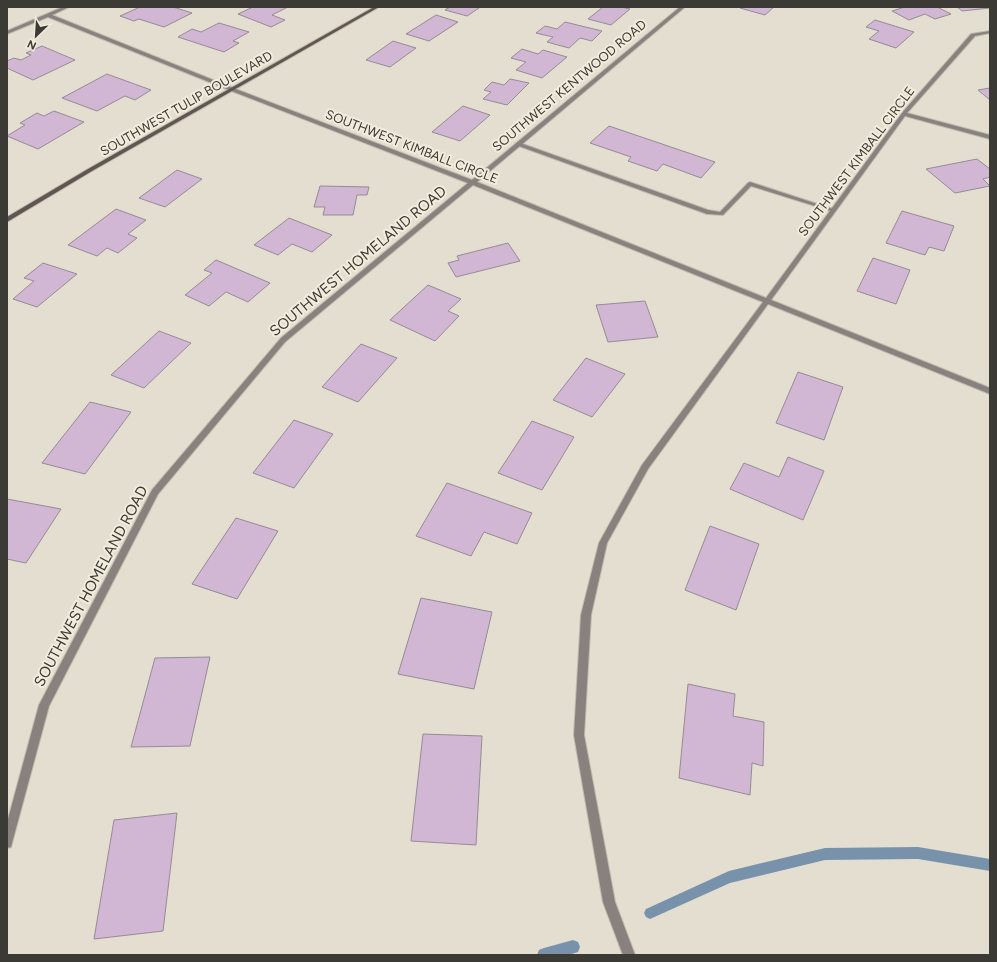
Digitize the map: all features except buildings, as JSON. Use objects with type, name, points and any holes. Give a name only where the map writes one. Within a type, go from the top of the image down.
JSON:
[{"type":"street","points":[[7,33],[67,7]]},
{"type":"street","name":"SOUTHWEST TULIP BOULEVARD","points":[[7,220],[90,170],[377,7]]},
{"type":"street","name":"SOUTHWEST KENTWOOD ROAD","points":[[472,182],[683,7]]},
{"type":"street","name":"SOUTHWEST KIMBALL CIRCLE","points":[[47,16],[472,182],[990,391]]},
{"type":"street","name":"SOUTHWEST KIMBALL CIRCLE","points":[[767,301],[904,114],[973,35],[990,32]]},
{"type":"street","points":[[904,114],[990,137]]},
{"type":"street","points":[[518,144],[707,212],[721,214],[750,184],[834,210]]},
{"type":"street","name":"SOUTHWEST HOMELAND ROAD","points":[[7,843],[44,705],[155,492],[283,340],[472,182]]},
{"type":"street","points":[[630,955],[609,902],[578,735],[586,615],[603,543],[645,467],[767,301]]},
{"type":"waterway","points":[[650,913],[729,877],[825,854],[918,853],[990,865]]},
{"type":"waterway","points":[[544,955],[573,947]]}]
